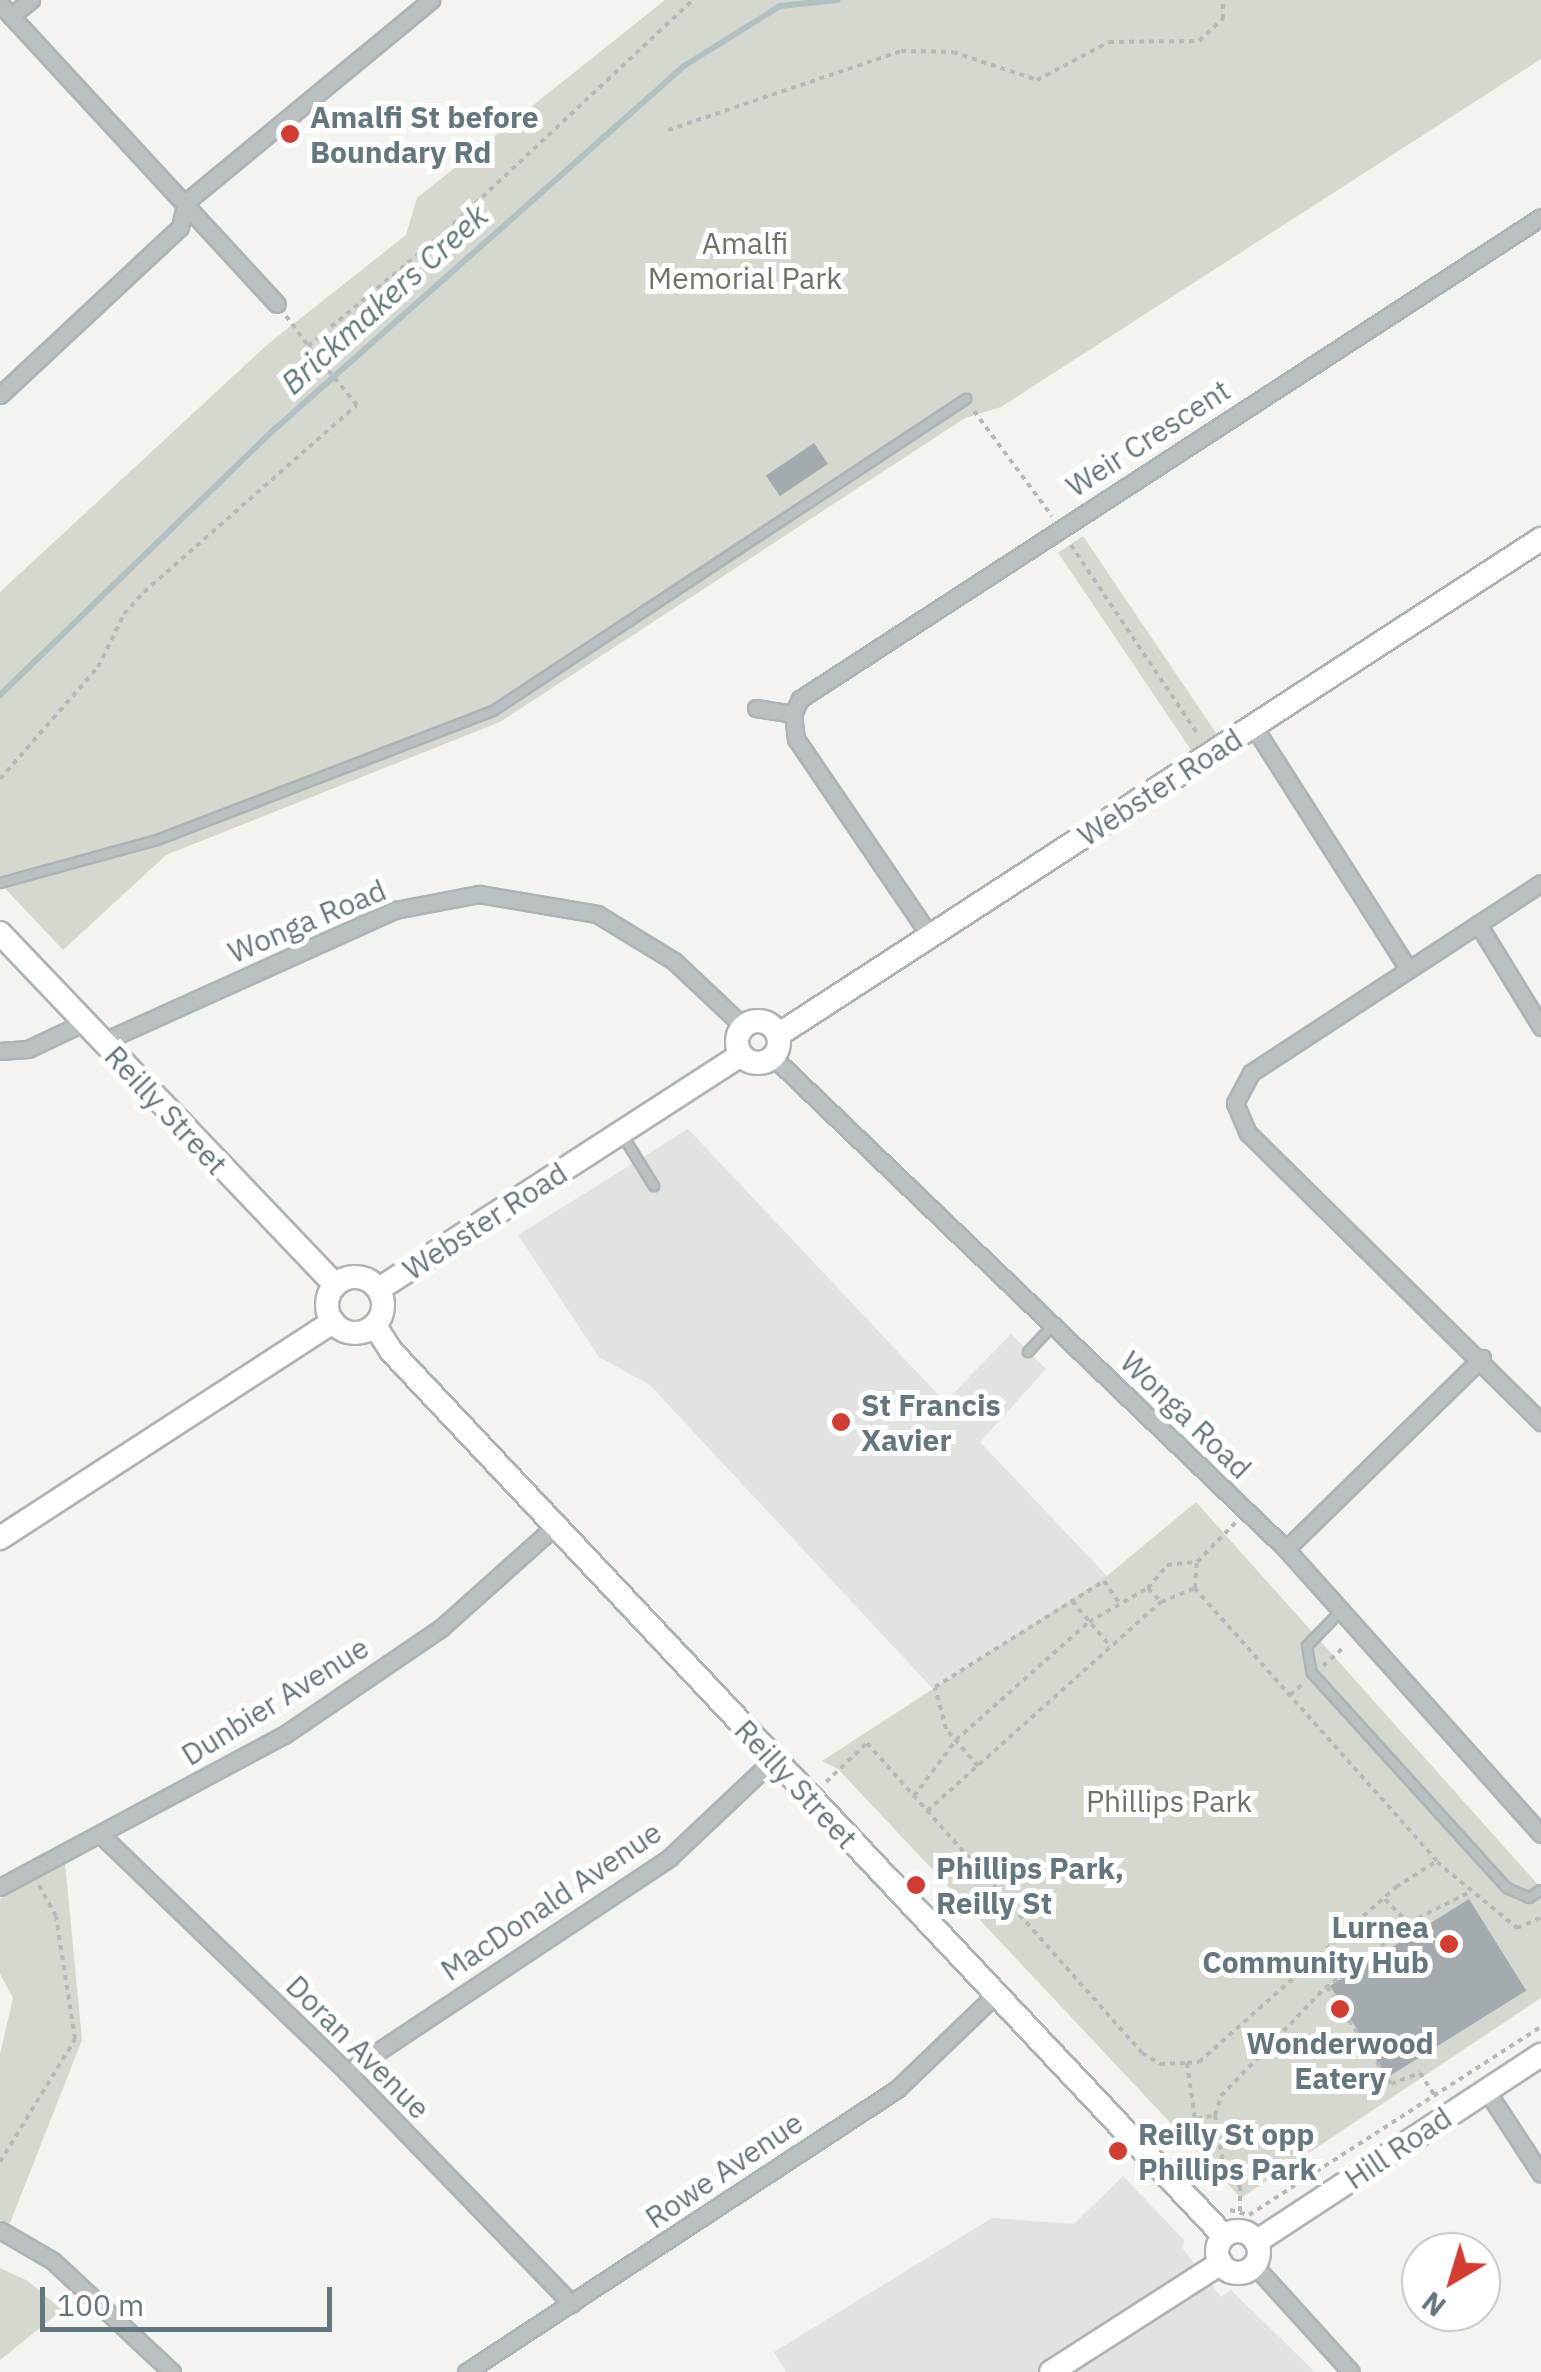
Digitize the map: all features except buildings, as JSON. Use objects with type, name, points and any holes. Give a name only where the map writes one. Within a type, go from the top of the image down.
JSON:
[{"type":"main road","name":"Webster Road","points":[[776,1046],[930,936],[1541,539]]},
{"type":"main road","name":"Reilly Street","points":[[0,933],[336,1285]]},
{"type":"main road","points":[[763,1022],[776,1046],[760,1063],[742,1055],[738,1037],[744,1026],[763,1022]]},
{"type":"main road","name":"Webster Road","points":[[379,1289],[742,1055]]},
{"type":"main road","points":[[363,1278],[379,1289],[384,1308],[375,1326],[348,1333],[333,1322],[327,1303],[336,1285],[363,1278]]},
{"type":"main road","points":[[0,1538],[333,1322]]},
{"type":"main road","name":"Reilly Street","points":[[375,1326],[773,1760],[1224,2236]]},
{"type":"main road","name":"Hill Road","points":[[1255,2253],[1541,2054]]},
{"type":"main road","points":[[1245,2232],[1255,2253],[1240,2272],[1220,2263],[1217,2249],[1224,2236],[1245,2232]]},
{"type":"main road","points":[[1051,2372],[1220,2263]]},
{"type":"street","points":[[31,0],[6,10],[277,304]]},
{"type":"street","points":[[0,395],[180,227],[186,202],[431,0]]},
{"type":"street","name":"Weir Crescent","points":[[793,714],[813,687],[1541,217]]},
{"type":"street","points":[[756,708],[793,714],[801,747],[930,936]]},
{"type":"street","points":[[1254,727],[1408,968]]},
{"type":"street","points":[[1541,883],[1250,1073],[1236,1098],[1248,1133],[1482,1358],[1541,1422]]},
{"type":"street","name":"Wonga Road","points":[[102,1042],[395,910],[478,894],[597,914],[674,960],[744,1026]]},
{"type":"street","points":[[1478,924],[1541,1027]]},
{"type":"street","points":[[0,1051],[28,1049],[84,1022]]},
{"type":"street","name":"Wonga Road","points":[[776,1046],[1052,1326],[1286,1549],[1541,1834]]},
{"type":"street","points":[[1286,1549],[1482,1358]]},
{"type":"street","name":"Dunbier Avenue","points":[[0,1887],[284,1735],[442,1628],[555,1526]]},
{"type":"street","name":"MacDonald Avenue","points":[[347,2072],[670,1857],[773,1760]]},
{"type":"street","name":"Doran Avenue","points":[[100,1834],[347,2072],[572,2304]]},
{"type":"street","name":"Rowe Avenue","points":[[466,2372],[897,2089],[995,1994]]},
{"type":"street","points":[[1486,2090],[1541,2174]]},
{"type":"street","points":[[0,2230],[54,2261],[172,2372]]},
{"type":"street","points":[[1255,2253],[1351,2372]]},
{"type":"lane","points":[[0,883],[157,840],[493,712],[966,399]]},
{"type":"lane","points":[[621,1132],[654,1186]]},
{"type":"lane","points":[[1028,1352],[1052,1326]]},
{"type":"lane","points":[[1342,1610],[1308,1646],[1312,1673],[1492,1874],[1518,1895],[1529,1898],[1541,1890]]},
{"type":"path","points":[[308,346],[446,232],[693,0]]},
{"type":"path","points":[[668,130],[884,55],[954,52],[1037,80],[1109,42],[1199,41],[1223,19],[1223,0]]},
{"type":"path","points":[[0,778],[98,667],[124,614],[144,592],[357,405],[277,304]]},
{"type":"path","points":[[966,399],[1060,528],[1211,754]]},
{"type":"path","points":[[914,1796],[956,1740],[1089,1622],[1148,1588],[1167,1565],[1197,1562],[1247,1511]]},
{"type":"path","points":[[1197,1562],[1196,1588],[1437,1862],[1468,1893],[1517,1928],[1541,1918]]},
{"type":"path","points":[[978,1766],[956,1740],[935,1687],[1104,1581],[1120,1604]]},
{"type":"path","points":[[1148,1588],[1161,1602]]},
{"type":"path","points":[[928,1811],[1161,1602],[1196,1588]]},
{"type":"path","points":[[1072,1600],[1111,1647]]},
{"type":"path","points":[[839,1796],[825,1782],[868,1744],[1142,2053],[1160,2064],[1199,2062],[1384,1898],[1437,1862]]},
{"type":"path","points":[[0,2162],[75,2039],[56,1916],[31,1870]]},
{"type":"path","points":[[1240,2215],[1240,2186],[1224,2170],[1214,2115],[1221,2096],[1326,1987],[1409,1924],[1468,1893]]},
{"type":"path","points":[[1384,1898],[1409,1924]]},
{"type":"path","points":[[1326,1987],[1391,2084],[1420,2073],[1435,2096]]},
{"type":"path","points":[[1240,2215],[1541,2027]]},
{"type":"path","points":[[1187,2063],[1195,2120]]},
{"type":"path","points":[[1166,2146],[1195,2120],[1214,2115]]},
{"type":"path","points":[[1153,2132],[1178,2159]]},
{"type":"path","points":[[1220,2203],[1240,2215]]},
{"type":"shaded area","name":"St Francis Xavier","points":[[688,1129],[945,1402],[1011,1334],[1046,1369],[980,1442],[1107,1576],[933,1689],[650,1385],[599,1357],[518,1235]]},
{"type":"shaded area","points":[[1123,2176],[1184,2240],[1183,2249],[1221,2297],[1231,2290],[1315,2372],[787,2372],[774,2352],[992,2218],[1074,2224]]},
{"type":"green space","name":"Amalfi Memorial Park","points":[[665,0],[1541,0],[1541,59],[1001,407],[965,418],[500,722],[166,855],[63,950],[0,883],[0,592],[268,344],[406,235],[417,198]]},
{"type":"green space","points":[[1083,536],[1222,742],[1197,758],[1058,553]]},
{"type":"green space","name":"Phillips Park","points":[[1196,1502],[1541,1888],[1541,1998],[1241,2198],[838,1769],[822,1761],[1107,1576]]},
{"type":"green space","points":[[65,1863],[82,2040],[10,2223],[0,2220],[0,2054],[13,1998],[0,1974],[0,1899]]},
{"type":"green space","points":[[0,2268],[28,2281],[62,2310],[0,2360]]},
{"type":"waterway","name":"Brickmakers Creek","points":[[0,695],[276,428],[684,66],[780,6],[838,0]]},
{"type":"place","name":"Amalfi St before Boundary Rd","points":[[290,134]]},
{"type":"place","name":"St Francis Xavier","points":[[841,1422]]},
{"type":"place","name":"Phillips Park, Reilly St","points":[[916,1885]]},
{"type":"place","name":"Lurnea Community Hub","points":[[1449,1944]]},
{"type":"place","name":"Wonderwood Eatery","points":[[1340,2009]]},
{"type":"place","name":"Reilly St opp Phillips Park","points":[[1118,2151]]}]
